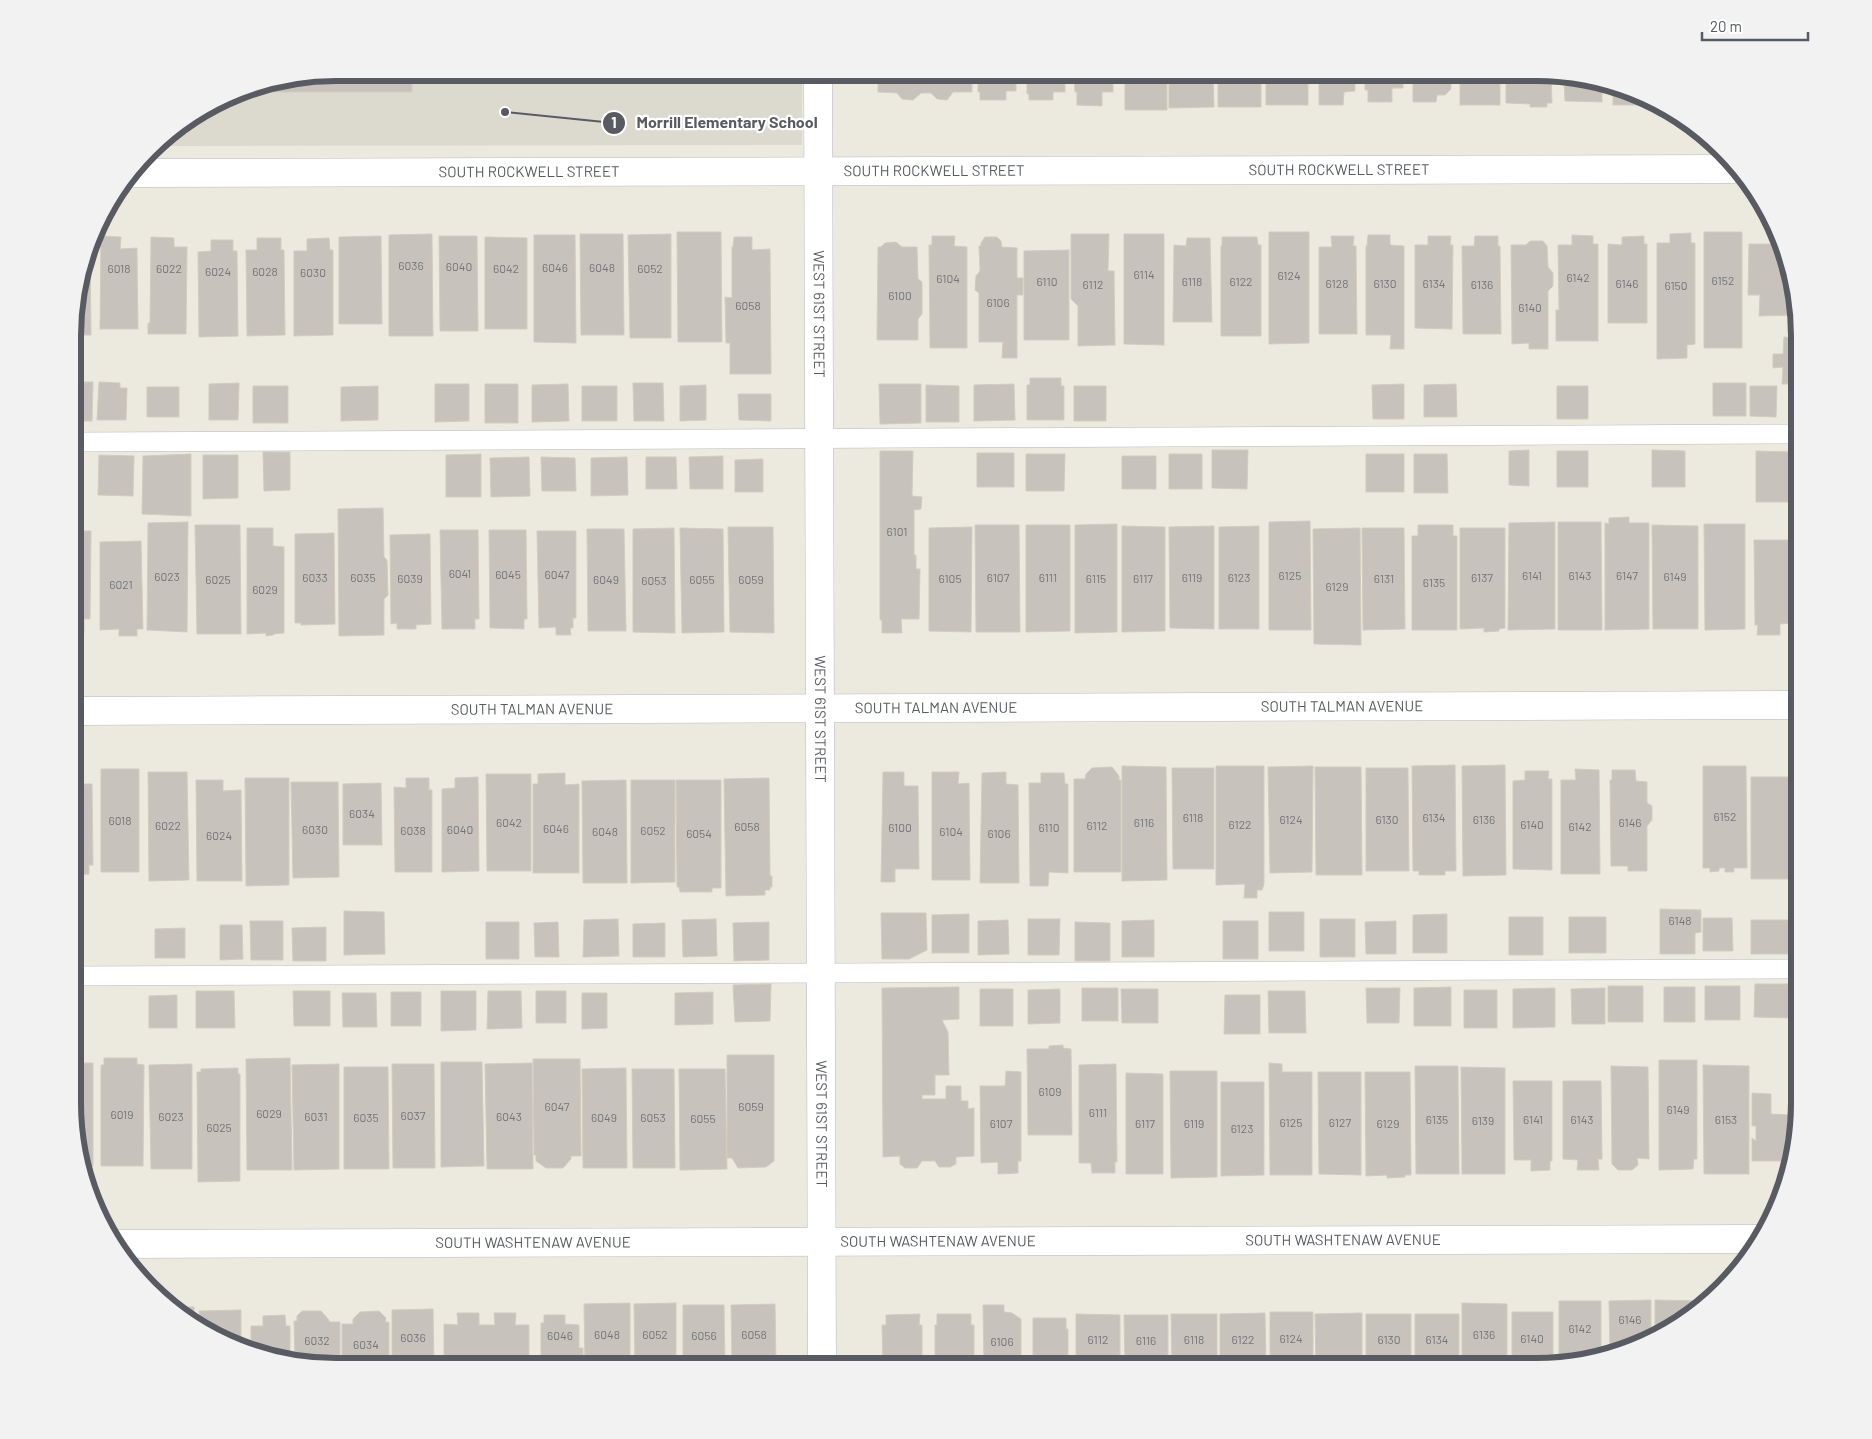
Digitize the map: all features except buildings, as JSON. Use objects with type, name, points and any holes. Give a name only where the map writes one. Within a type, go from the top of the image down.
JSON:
[{"type":"street","name":"WEST 61ST STREET","points":[[818,81],[822,1358]]},
{"type":"street","name":"SOUTH ROCKWELL STREET","points":[[141,173],[1728,169]]},
{"type":"street","name":"SOUTH TALMAN AVENUE","points":[[81,710],[1791,705]]},
{"type":"street","name":"SOUTH WASHTENAW AVENUE","points":[[124,1244],[1751,1239]]},
{"type":"lane","points":[[81,442],[1791,434]]},
{"type":"lane","points":[[81,976],[1791,969]]},
{"type":"shaded area","points":[[337,81],[802,81],[802,145],[167,146],[209,115],[254,95],[303,83]]},
{"type":"place","name":"Morrill Elementary School","points":[[505,112]]}]
